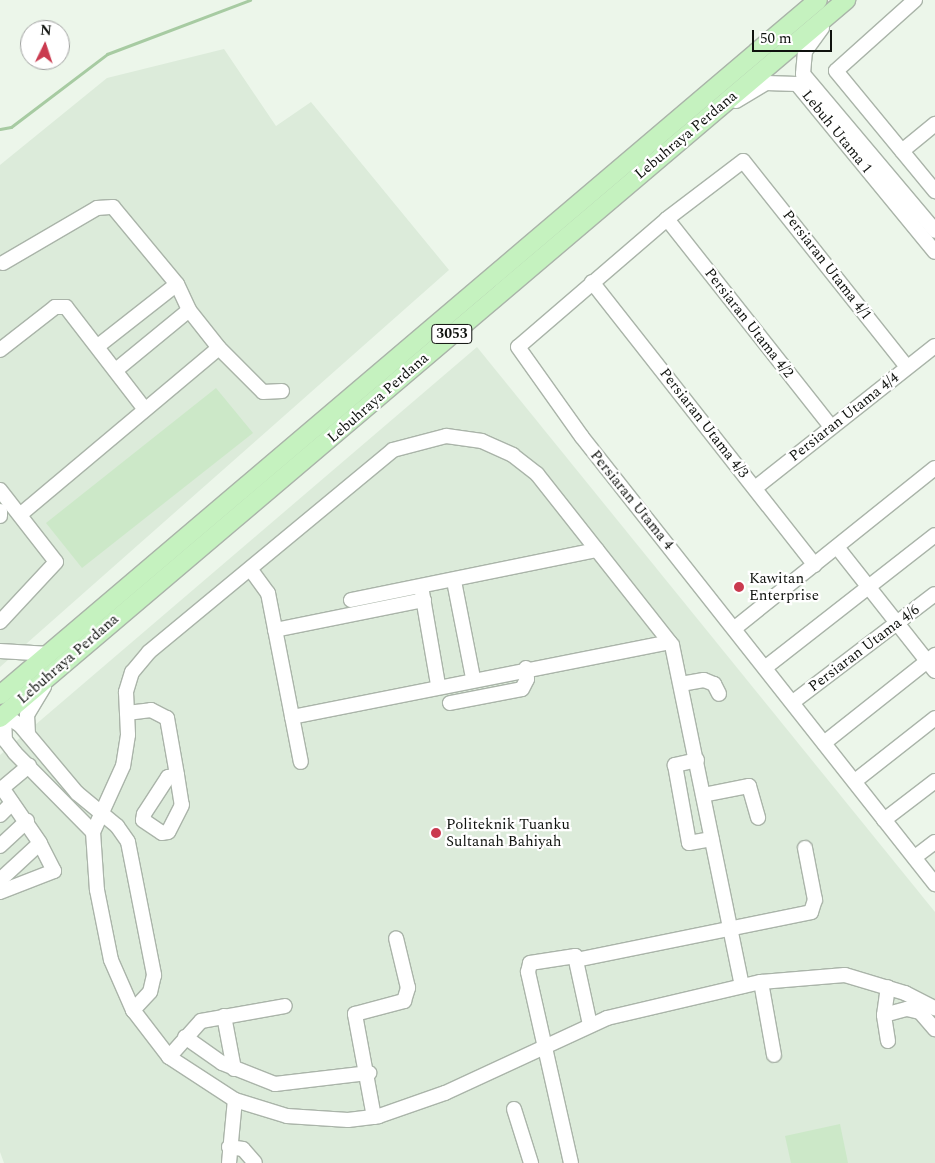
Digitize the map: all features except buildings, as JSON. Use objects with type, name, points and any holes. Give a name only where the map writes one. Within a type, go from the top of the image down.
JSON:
[{"type":"main road","name":"Lebuhraya Perdana","points":[[48,662],[818,0]]},
{"type":"main road","name":"Lebuhraya Perdana","points":[[0,695],[48,662],[714,113],[847,0]]},
{"type":"main road","points":[[1,716],[48,662]]},
{"type":"street","name":"Lebuh Utama 1","points":[[847,0],[810,42],[803,58],[803,74],[935,232]]},
{"type":"street","points":[[914,0],[836,71],[934,189]]},
{"type":"street","name":"Lebuh Utama 1","points":[[714,113],[766,83],[798,84],[935,252]]},
{"type":"street","points":[[902,151],[935,124]]},
{"type":"street","name":"Persiaran Utama 4","points":[[746,162],[737,161],[667,219],[522,342],[518,353],[935,884]]},
{"type":"street","name":"Persiaran Utama 4/1","points":[[746,162],[907,367]]},
{"type":"street","points":[[3,263],[106,207],[113,208],[177,284],[189,310],[218,348],[263,392],[282,391]]},
{"type":"street","name":"Persiaran Utama 4/2","points":[[667,219],[832,427]]},
{"type":"street","name":"Persiaran Utama 4/3","points":[[592,282],[815,565]]},
{"type":"street","points":[[98,346],[177,284]]},
{"type":"street","points":[[0,350],[60,306],[98,346],[144,406]]},
{"type":"street","points":[[116,370],[189,310]]},
{"type":"street","name":"Persiaran Utama 4/4","points":[[755,488],[935,346]]},
{"type":"street","points":[[21,514],[144,406],[218,348]]},
{"type":"street","points":[[93,832],[104,815],[127,747],[128,680],[139,661],[251,570],[393,450],[446,436],[482,441],[530,468],[670,642],[697,760],[742,986]]},
{"type":"street","points":[[735,628],[935,468]]},
{"type":"street","points":[[0,491],[21,514],[56,562],[0,622]]},
{"type":"street","points":[[0,511],[0,516]]},
{"type":"street","points":[[766,667],[935,535]]},
{"type":"street","points":[[824,743],[932,662],[897,624],[837,547]]},
{"type":"street","points":[[275,630],[422,594],[454,581],[597,550]]},
{"type":"street","points":[[251,570],[268,593],[301,762]]},
{"type":"street","points":[[454,581],[473,678]]},
{"type":"street","points":[[351,600],[422,594]]},
{"type":"street","points":[[422,594],[438,685]]},
{"type":"street","name":"Persiaran Utama 4/6","points":[[793,702],[935,594]]},
{"type":"street","points":[[292,717],[473,678],[670,642]]},
{"type":"street","points":[[0,651],[48,662],[27,715],[28,734]]},
{"type":"street","points":[[450,703],[522,688],[527,679],[526,668]]},
{"type":"street","points":[[681,684],[704,680],[714,684],[719,694]]},
{"type":"street","points":[[127,713],[164,713],[178,775]]},
{"type":"street","points":[[1,716],[28,734],[76,792],[104,815],[128,842],[154,975],[150,992],[133,1010]]},
{"type":"street","points":[[1,716],[3,740],[93,832],[102,921],[111,960],[133,1010],[170,1057],[236,1100],[287,1116],[374,1116],[445,1094],[544,1044],[624,1012],[761,982],[845,975],[888,987],[935,1008]]},
{"type":"street","points":[[855,781],[935,718]]},
{"type":"street","points":[[0,892],[54,871],[27,821],[1,789],[29,766],[41,767],[46,756]]},
{"type":"street","points":[[697,760],[675,765],[687,833],[689,843],[712,839]]},
{"type":"street","points":[[884,820],[935,781]]},
{"type":"street","points":[[703,794],[753,788],[758,818]]},
{"type":"street","points":[[76,792],[91,798],[112,793]]},
{"type":"street","points":[[0,814],[12,803]]},
{"type":"street","points":[[0,846],[27,821]]},
{"type":"street","points":[[915,857],[935,842]]},
{"type":"street","points":[[0,880],[40,843]]},
{"type":"street","points":[[576,960],[731,930],[810,912],[814,900],[805,848]]},
{"type":"street","points":[[374,1116],[369,1073],[355,1014],[404,1001],[408,988],[396,938]]},
{"type":"street","points":[[571,1163],[528,972],[530,963],[570,955],[576,960],[590,1025]]},
{"type":"street","points":[[761,982],[774,1055]]},
{"type":"street","points":[[888,987],[884,1015],[888,1041]]},
{"type":"street","points":[[170,1057],[185,1037],[201,1021],[285,1006]]},
{"type":"street","points":[[884,1015],[907,1010],[920,1012],[935,1030]]},
{"type":"street","points":[[224,1016],[234,1069]]},
{"type":"street","points":[[185,1037],[234,1069],[275,1084],[369,1073]]},
{"type":"street","points":[[228,1163],[236,1100]]},
{"type":"street","points":[[514,1109],[531,1163]]},
{"type":"street","points":[[229,1147],[243,1149],[255,1163]]},
{"type":"shaded area","points":[[224,49],[276,126],[311,102],[449,270],[0,667],[0,165],[107,78]]},
{"type":"shaded area","name":"Politeknik Tuanku Sultanah Bahiyah","points":[[477,347],[935,912],[935,1163],[4,1163],[0,1152],[0,755]]},
{"type":"green space","points":[[216,388],[253,433],[82,568],[46,523]]},
{"type":"green space","points":[[840,1124],[848,1163],[791,1163],[785,1136]]},
{"type":"waterway","points":[[0,129],[11,127],[107,54],[250,0]]},
{"type":"place","name":"Kawitan Enterprise","points":[[739,587]]},
{"type":"place","name":"Politeknik Tuanku Sultanah Bahiyah","points":[[436,833]]}]
